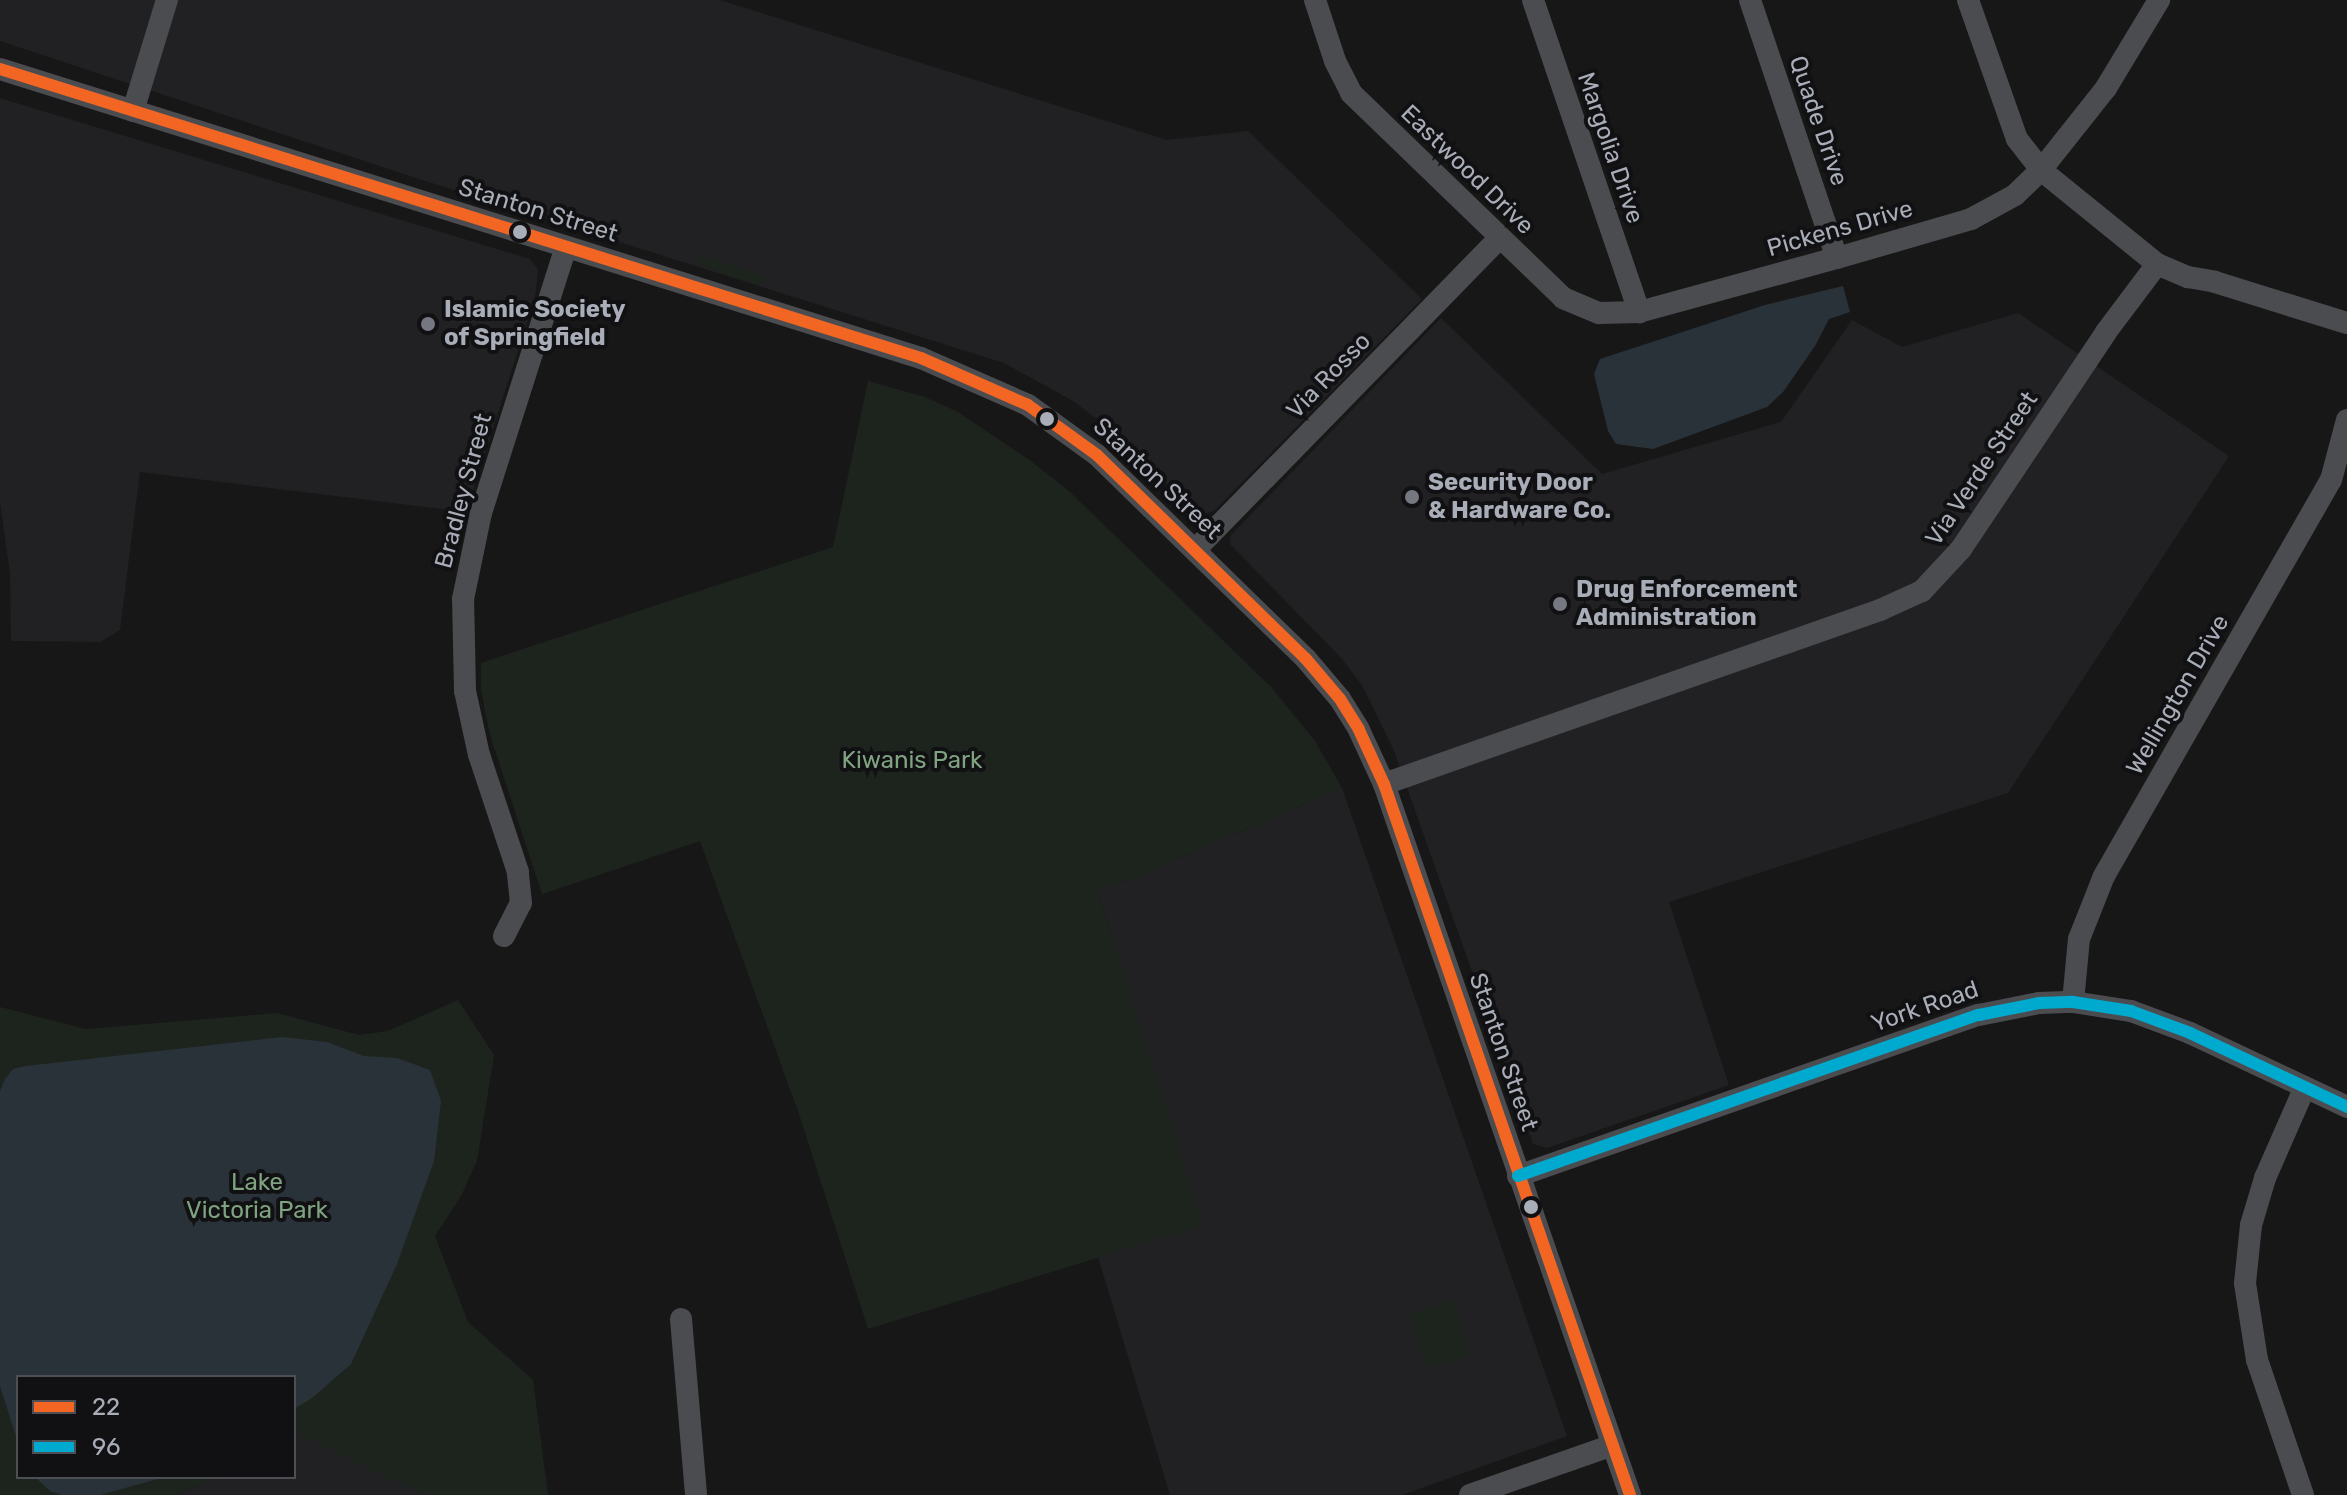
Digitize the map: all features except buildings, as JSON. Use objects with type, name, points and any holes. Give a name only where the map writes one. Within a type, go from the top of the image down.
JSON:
[{"type":"street","points":[[133,111],[167,0]]},
{"type":"street","name":"Eastwood Drive","points":[[1315,0],[1335,61],[1351,93],[1500,238],[1574,304],[1599,313],[1639,312]]},
{"type":"street","name":"Margolia Drive","points":[[1533,0],[1639,312]]},
{"type":"street","name":"Quade Drive","points":[[1750,0],[1837,258]]},
{"type":"street","points":[[1968,0],[2017,139],[2041,170],[2157,264],[2188,277],[2215,282],[2347,323]]},
{"type":"street","name":"Pickens Drive","points":[[1639,312],[1971,219],[2015,195],[2041,170],[2106,88],[2159,0]]},
{"type":"street","name":"Stanton Street","points":[[0,69],[921,358],[979,380],[1028,405],[1097,455],[1306,659],[1340,699],[1384,784],[1630,1495]]},
{"type":"street","name":"Via Rosso","points":[[1195,550],[1500,238]]},
{"type":"street","name":"Bradley Street","points":[[504,936],[521,903],[518,872],[479,755],[465,691],[463,599],[481,513],[566,247]]},
{"type":"street","name":"Via Verde Street","points":[[1384,784],[1880,610],[1922,591],[1943,572],[1969,539],[2106,332],[2157,264]]},
{"type":"street","name":"Wellington Drive","points":[[2073,1002],[2079,939],[2104,876],[2331,480],[2347,420]]},
{"type":"street","name":"York Road","points":[[1518,1176],[2009,1007],[2073,1002],[2146,1017],[2190,1033],[2347,1107]]},
{"type":"street","points":[[2303,1495],[2257,1360],[2245,1283],[2251,1225],[2265,1178],[2305,1087]]},
{"type":"street","points":[[681,1319],[696,1495]]},
{"type":"street","points":[[1470,1495],[1613,1445]]},
{"type":"shaded area","points":[[0,0],[720,0],[1167,140],[1248,131],[1422,299],[1214,511],[1203,514],[1194,511],[1109,428],[1073,401],[1004,363],[419,179],[0,41]]},
{"type":"shaded area","points":[[0,98],[530,259],[538,270],[535,298],[466,512],[140,472],[120,630],[100,642],[11,641],[10,574],[0,502]]},
{"type":"shaded area","points":[[1843,286],[1850,312],[1829,319],[1815,346],[1783,392],[1767,407],[1653,449],[1616,444],[1608,431],[1594,374],[1600,359],[1765,305]]},
{"type":"shaded area","points":[[2018,313],[2229,456],[2008,793],[1669,902],[1729,1085],[1547,1148],[1533,1144],[1394,751],[1363,687],[1342,659],[1230,544],[1231,535],[1441,318],[1602,474],[1781,422],[1852,320],[1902,347]]},
{"type":"shaded area","points":[[1342,788],[1567,1436],[1402,1495],[1170,1495],[1098,1257],[1202,1225],[1098,893]]},
{"type":"shaded area","name":"Lake Victoria Park","points":[[282,1037],[327,1042],[364,1056],[397,1058],[430,1070],[441,1101],[434,1161],[397,1264],[351,1364],[296,1408],[296,1375],[16,1375],[16,1437],[0,1386],[0,1091],[13,1069]]},
{"type":"shaded area","points":[[296,1434],[424,1495],[175,1495],[213,1479],[296,1479]]},
{"type":"shaded area","points":[[37,1479],[158,1479],[100,1495],[62,1495],[50,1491]]},
{"type":"green space","points":[[692,253],[767,277],[759,285],[701,266]]},
{"type":"green space","name":"Kiwanis Park","points":[[868,381],[925,397],[958,412],[1031,461],[1071,493],[1271,687],[1315,741],[1342,788],[1098,893],[1203,1225],[868,1329],[800,1117],[700,841],[542,894],[490,735],[481,690],[481,663],[833,547]]},
{"type":"green space","name":"Lake Victoria Park","points":[[458,1000],[494,1055],[477,1161],[461,1196],[435,1236],[468,1322],[533,1380],[548,1495],[424,1495],[296,1434],[296,1375],[16,1375],[16,1479],[213,1479],[175,1495],[0,1495],[0,1007],[86,1029],[277,1013],[359,1035],[388,1031]]},
{"type":"green space","points":[[1453,1299],[1471,1354],[1427,1368],[1409,1313]]},
{"type":"transit line","name":"22","points":[[0,69],[921,358],[1028,405],[1097,455],[1306,659],[1340,699],[1359,730],[1384,784],[1630,1495]]},
{"type":"transit line","name":"96","points":[[1518,1176],[1979,1015],[2039,1003],[2073,1002],[2131,1011],[2190,1033],[2347,1107]]},
{"type":"place","name":"Islamic Society of Springfield","points":[[428,324]]},
{"type":"place","name":"Security Door & Hardware Co.","points":[[1412,497]]},
{"type":"place","name":"Drug Enforcement Administration","points":[[1560,604]]}]
